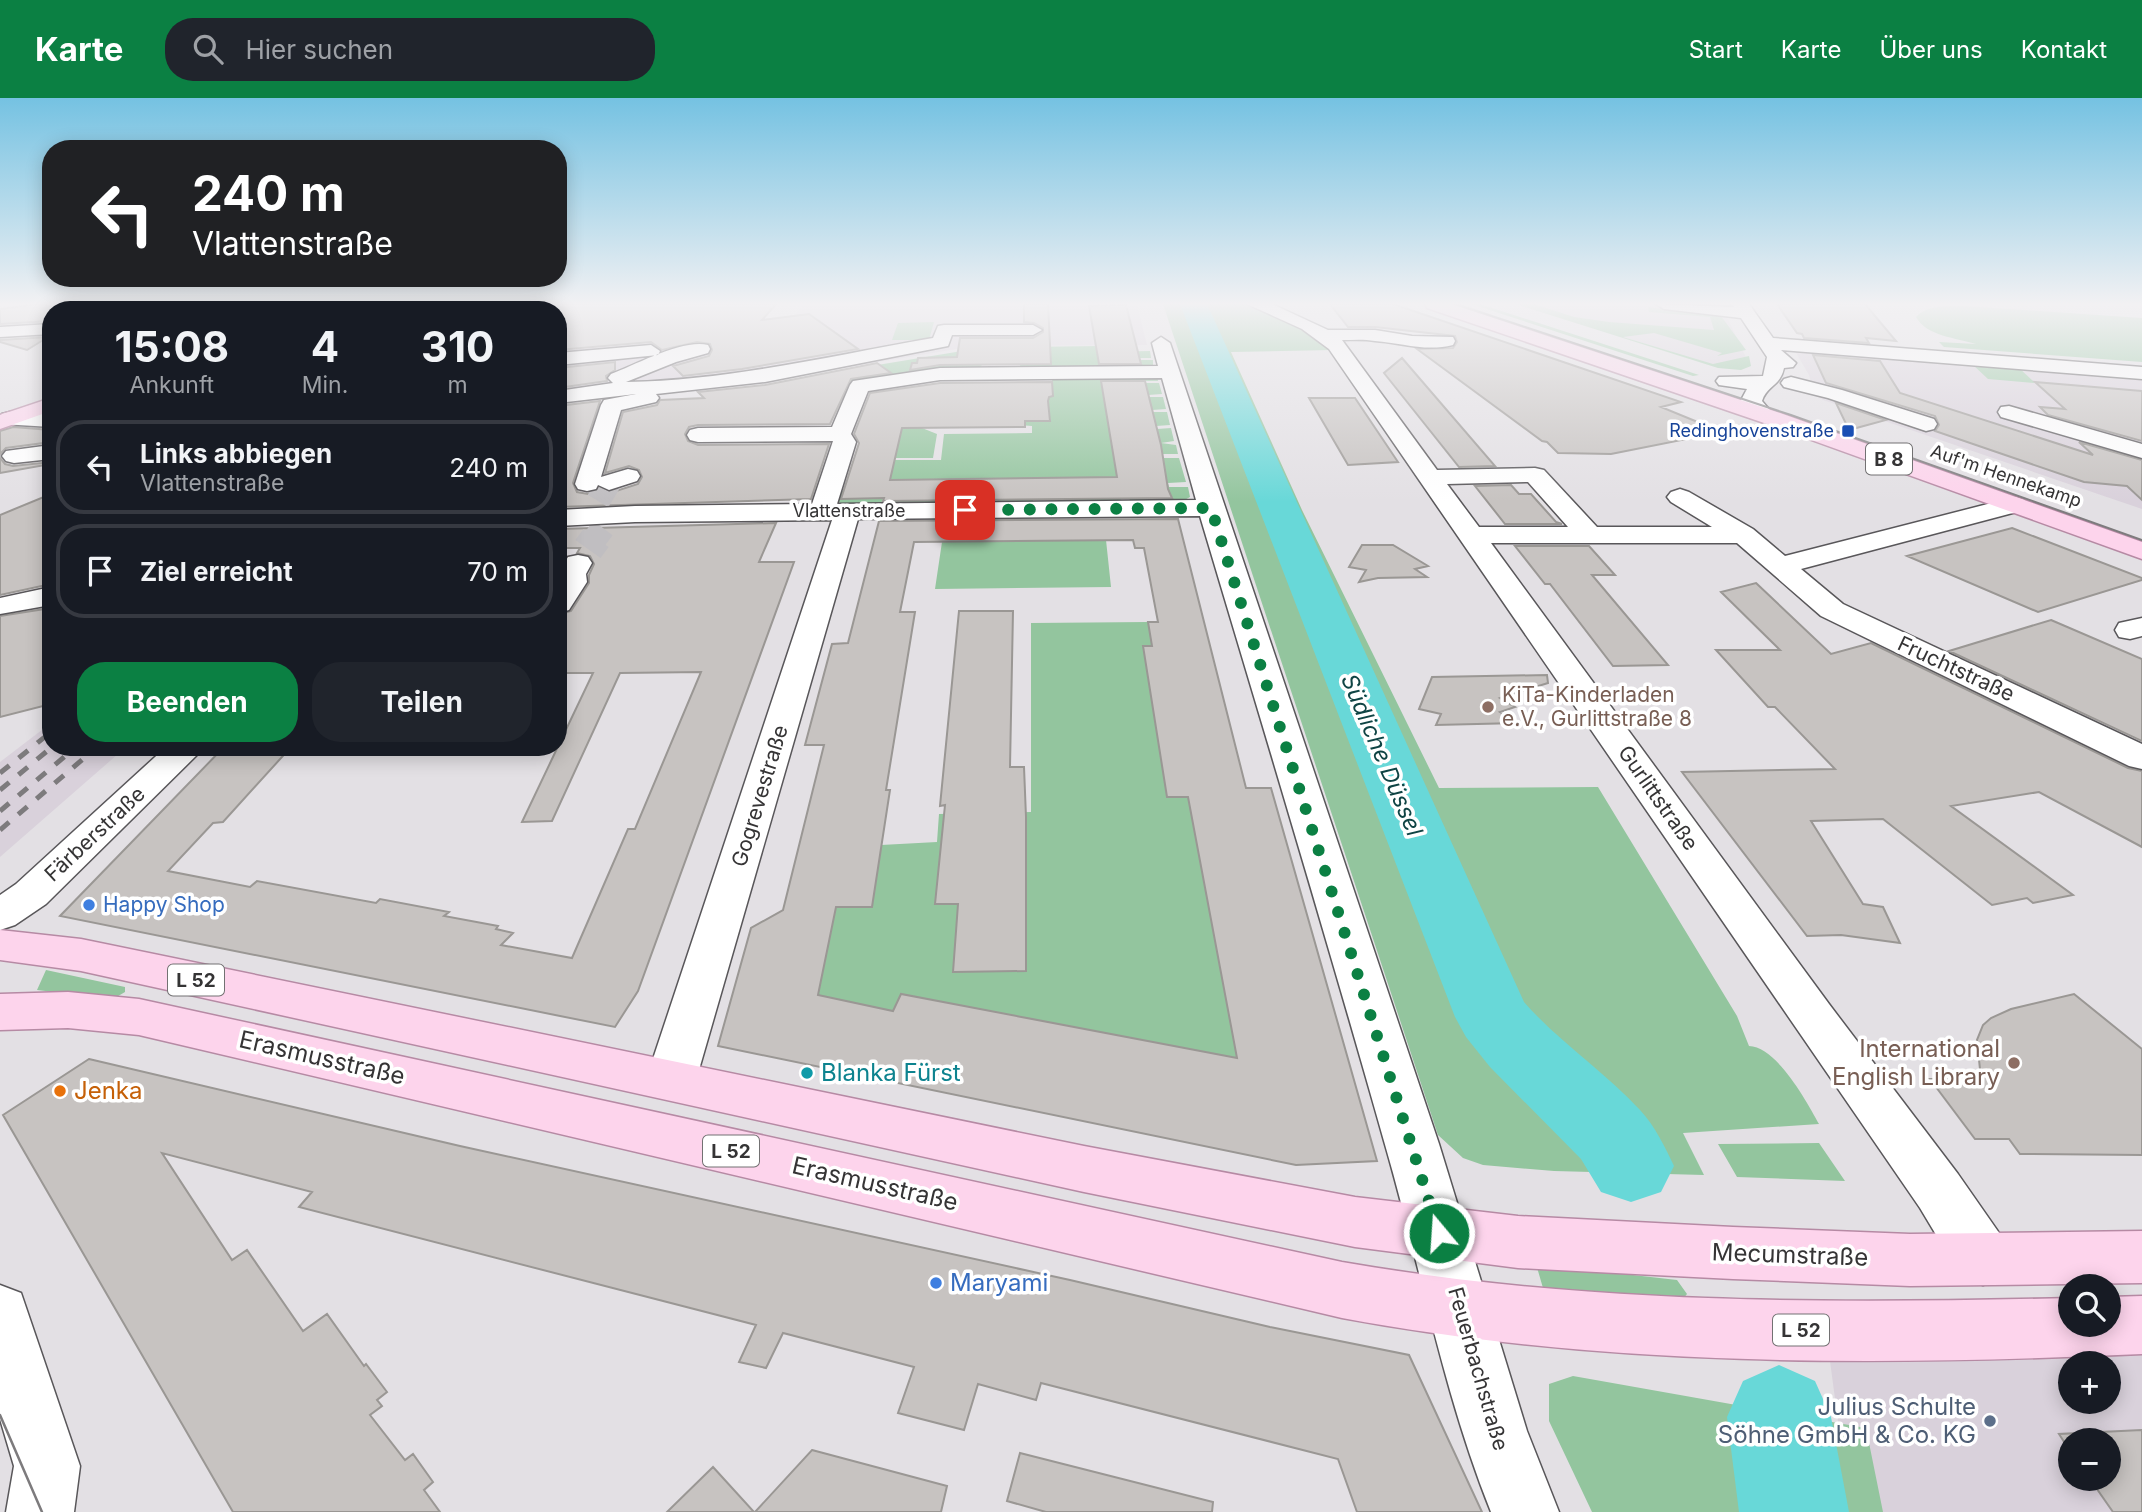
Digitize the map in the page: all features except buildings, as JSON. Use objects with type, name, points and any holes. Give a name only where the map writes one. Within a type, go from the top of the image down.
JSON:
[{"type":"main road","name":"Auf'm Hennekamp","points":[[1664,370],[1759,397],[2015,505],[2142,551]]},
{"type":"main road","name":"Auf'm Hennekamp","points":[[1759,397],[1798,398],[1838,418]]},
{"type":"main road","points":[[5,421],[42,407]]},
{"type":"main road","name":"Auf'm Hennekamp","points":[[2015,505],[2004,493],[2030,491],[2100,514],[2123,517]]},
{"type":"main road","name":"L 52","points":[[0,945],[81,955],[1084,1169],[1355,1222],[1439,1233]]},
{"type":"main road","name":"Erasmusstraße","points":[[0,1012],[68,1010],[138,1017],[1342,1290],[1461,1312]]},
{"type":"main road","name":"Mecumstraße","points":[[1439,1233],[1552,1244],[1910,1260],[2142,1257]]},
{"type":"main road","name":"L 52","points":[[1461,1312],[1719,1330],[2074,1328],[2142,1325]]},
{"type":"street","points":[[617,389],[616,378],[642,370]]},
{"type":"street","points":[[567,396],[617,389],[640,390],[740,380],[798,370]]},
{"type":"street","name":"Gurlittstraße","points":[[1354,370],[1939,1192],[1983,1259]]},
{"type":"street","points":[[1718,378],[1759,397],[1774,375],[1774,370]]},
{"type":"street","points":[[1789,370],[1798,398],[1835,394],[1926,424]]},
{"type":"street","points":[[2094,370],[2142,373]]},
{"type":"street","points":[[567,591],[573,582],[572,574],[590,516],[614,403],[784,381],[823,380],[860,385],[885,384],[940,374],[1170,372]]},
{"type":"street","name":"Feuerbachstraße","points":[[1170,372],[1439,1233],[1489,1417],[1525,1512]]},
{"type":"street","name":"Gogrevestraße","points":[[671,1080],[835,557],[835,512],[845,442],[840,433],[860,385]]},
{"type":"street","points":[[2009,412],[2142,451]]},
{"type":"street","points":[[5,421],[42,419]]},
{"type":"street","points":[[698,435],[840,433]]},
{"type":"street","points":[[14,456],[42,453]]},
{"type":"street","points":[[1431,477],[1535,475],[1590,535]]},
{"type":"street","name":"Fruchtstraße","points":[[1680,497],[1744,535],[1832,610],[2142,758]]},
{"type":"street","name":"Vlattenstraße","points":[[590,516],[835,512],[1052,499],[1211,508]]},
{"type":"street","points":[[1779,566],[2015,505]]},
{"type":"street","points":[[1471,535],[1744,535]]},
{"type":"street","points":[[2,606],[42,598]]},
{"type":"street","name":"Färberstraße","points":[[0,915],[31,894],[177,756]]},
{"type":"street","points":[[0,1313],[47,1466],[40,1512]]},
{"type":"shaded area","points":[[567,370],[831,370],[759,382],[567,403]]},
{"type":"shaded area","points":[[1806,370],[2092,370],[2142,374],[2142,509],[1823,400],[1814,395]]},
{"type":"shaded area","points":[[42,730],[42,756],[116,756],[0,857],[0,762]]},
{"type":"shaded area","name":"Julius Schulte Söhne GmbH & Co. KG","points":[[2142,1346],[2142,1512],[1850,1512],[1830,1361]]},
{"type":"green space","points":[[847,370],[980,370],[856,382],[811,376]]},
{"type":"green space","points":[[1185,370],[1239,370],[1302,510],[1439,788],[1598,787],[1737,1016],[1749,1046],[1760,1049],[1780,1065],[1819,1124],[1683,1133],[1704,1175],[1554,1171],[1483,1165],[1463,1158],[1438,1135]]},
{"type":"green space","points":[[1674,370],[1699,375],[1693,376]]},
{"type":"green space","points":[[1978,370],[2021,370],[2035,383],[1988,379]]},
{"type":"green space","points":[[1157,375],[1158,381],[1146,383],[1159,383],[1162,394],[1148,395],[1163,397],[1166,409],[1152,410],[1167,412],[1170,425],[1156,426],[1157,429],[1171,428],[1174,441],[1161,443],[1176,445],[1178,454],[1161,454],[1162,458],[1179,458],[1186,482],[1168,483],[1169,487],[1188,487],[1190,497],[1181,502],[1130,502],[1129,493],[1120,494],[1121,502],[1066,502],[1064,478],[1033,478],[1033,503],[997,503],[998,497],[989,496],[989,503],[945,504],[945,497],[936,497],[936,504],[893,504],[894,498],[883,498],[881,504],[844,505],[837,501],[840,491],[848,491],[865,460],[941,460],[944,434],[1032,433],[1032,426],[1019,425],[1018,421],[1049,421],[1049,397],[1053,396],[1052,377]]},
{"type":"green space","points":[[932,390],[922,428],[937,434],[933,458],[894,458],[902,394]]},
{"type":"green space","points":[[1106,540],[1111,587],[935,589],[942,542]]},
{"type":"green space","points":[[1148,622],[1152,646],[1143,646],[1167,797],[1189,797],[1229,1014],[1249,1013],[1249,1060],[901,994],[893,1011],[816,1003],[836,907],[871,906],[881,845],[937,842],[939,814],[1031,812],[1031,623]]},
{"type":"green space","points":[[46,970],[125,987],[125,992],[113,999],[37,990]]},
{"type":"green space","points":[[1819,1143],[1845,1181],[1737,1177],[1718,1144]]},
{"type":"green space","points":[[1536,1264],[1677,1280],[1687,1294],[1682,1300],[1543,1288]]},
{"type":"green space","points":[[1573,1376],[1866,1428],[1883,1512],[1592,1512],[1549,1421],[1549,1384]]},
{"type":"waterway","name":"Südliche Düssel","points":[[1221,370],[1493,1017],[1517,1046],[1611,1135],[1631,1166]]},
{"type":"waterway","name":"Südliche Düssel","points":[[1779,1417],[1794,1512]]},
{"type":"tunnel","points":[[598,501],[609,483]]},
{"type":"tunnel","points":[[594,540],[603,528]]},
{"type":"tunnel","points":[[588,549],[596,538]]},
{"type":"tram line","points":[[1655,370],[1791,415],[2142,540]]},
{"type":"tram line","points":[[0,1415],[42,1512]]},
{"type":"railway","points":[[0,773],[42,739]]},
{"type":"railway","points":[[0,790],[42,755]]},
{"type":"railway","points":[[0,811],[65,756]]},
{"type":"railway","points":[[0,830],[86,756]]},
{"type":"place","name":"Redinghovenstraße","points":[[1848,431]]},
{"type":"place","name":"KiTa-Kinderladen e.V., Gurlittstraße 8","points":[[1488,707]]},
{"type":"place","name":"Happy Shop","points":[[89,905]]},
{"type":"place","name":"International English Library","points":[[2014,1063]]},
{"type":"place","name":"Blanka Fürst","points":[[807,1073]]},
{"type":"place","name":"Jenka","points":[[60,1091]]},
{"type":"place","name":"Maryami","points":[[936,1283]]},
{"type":"place","name":"Julius Schulte Söhne GmbH & Co. KG","points":[[1990,1421]]},
{"type":"route","points":[[965,510],[1211,508],[1439,1233]]}]
